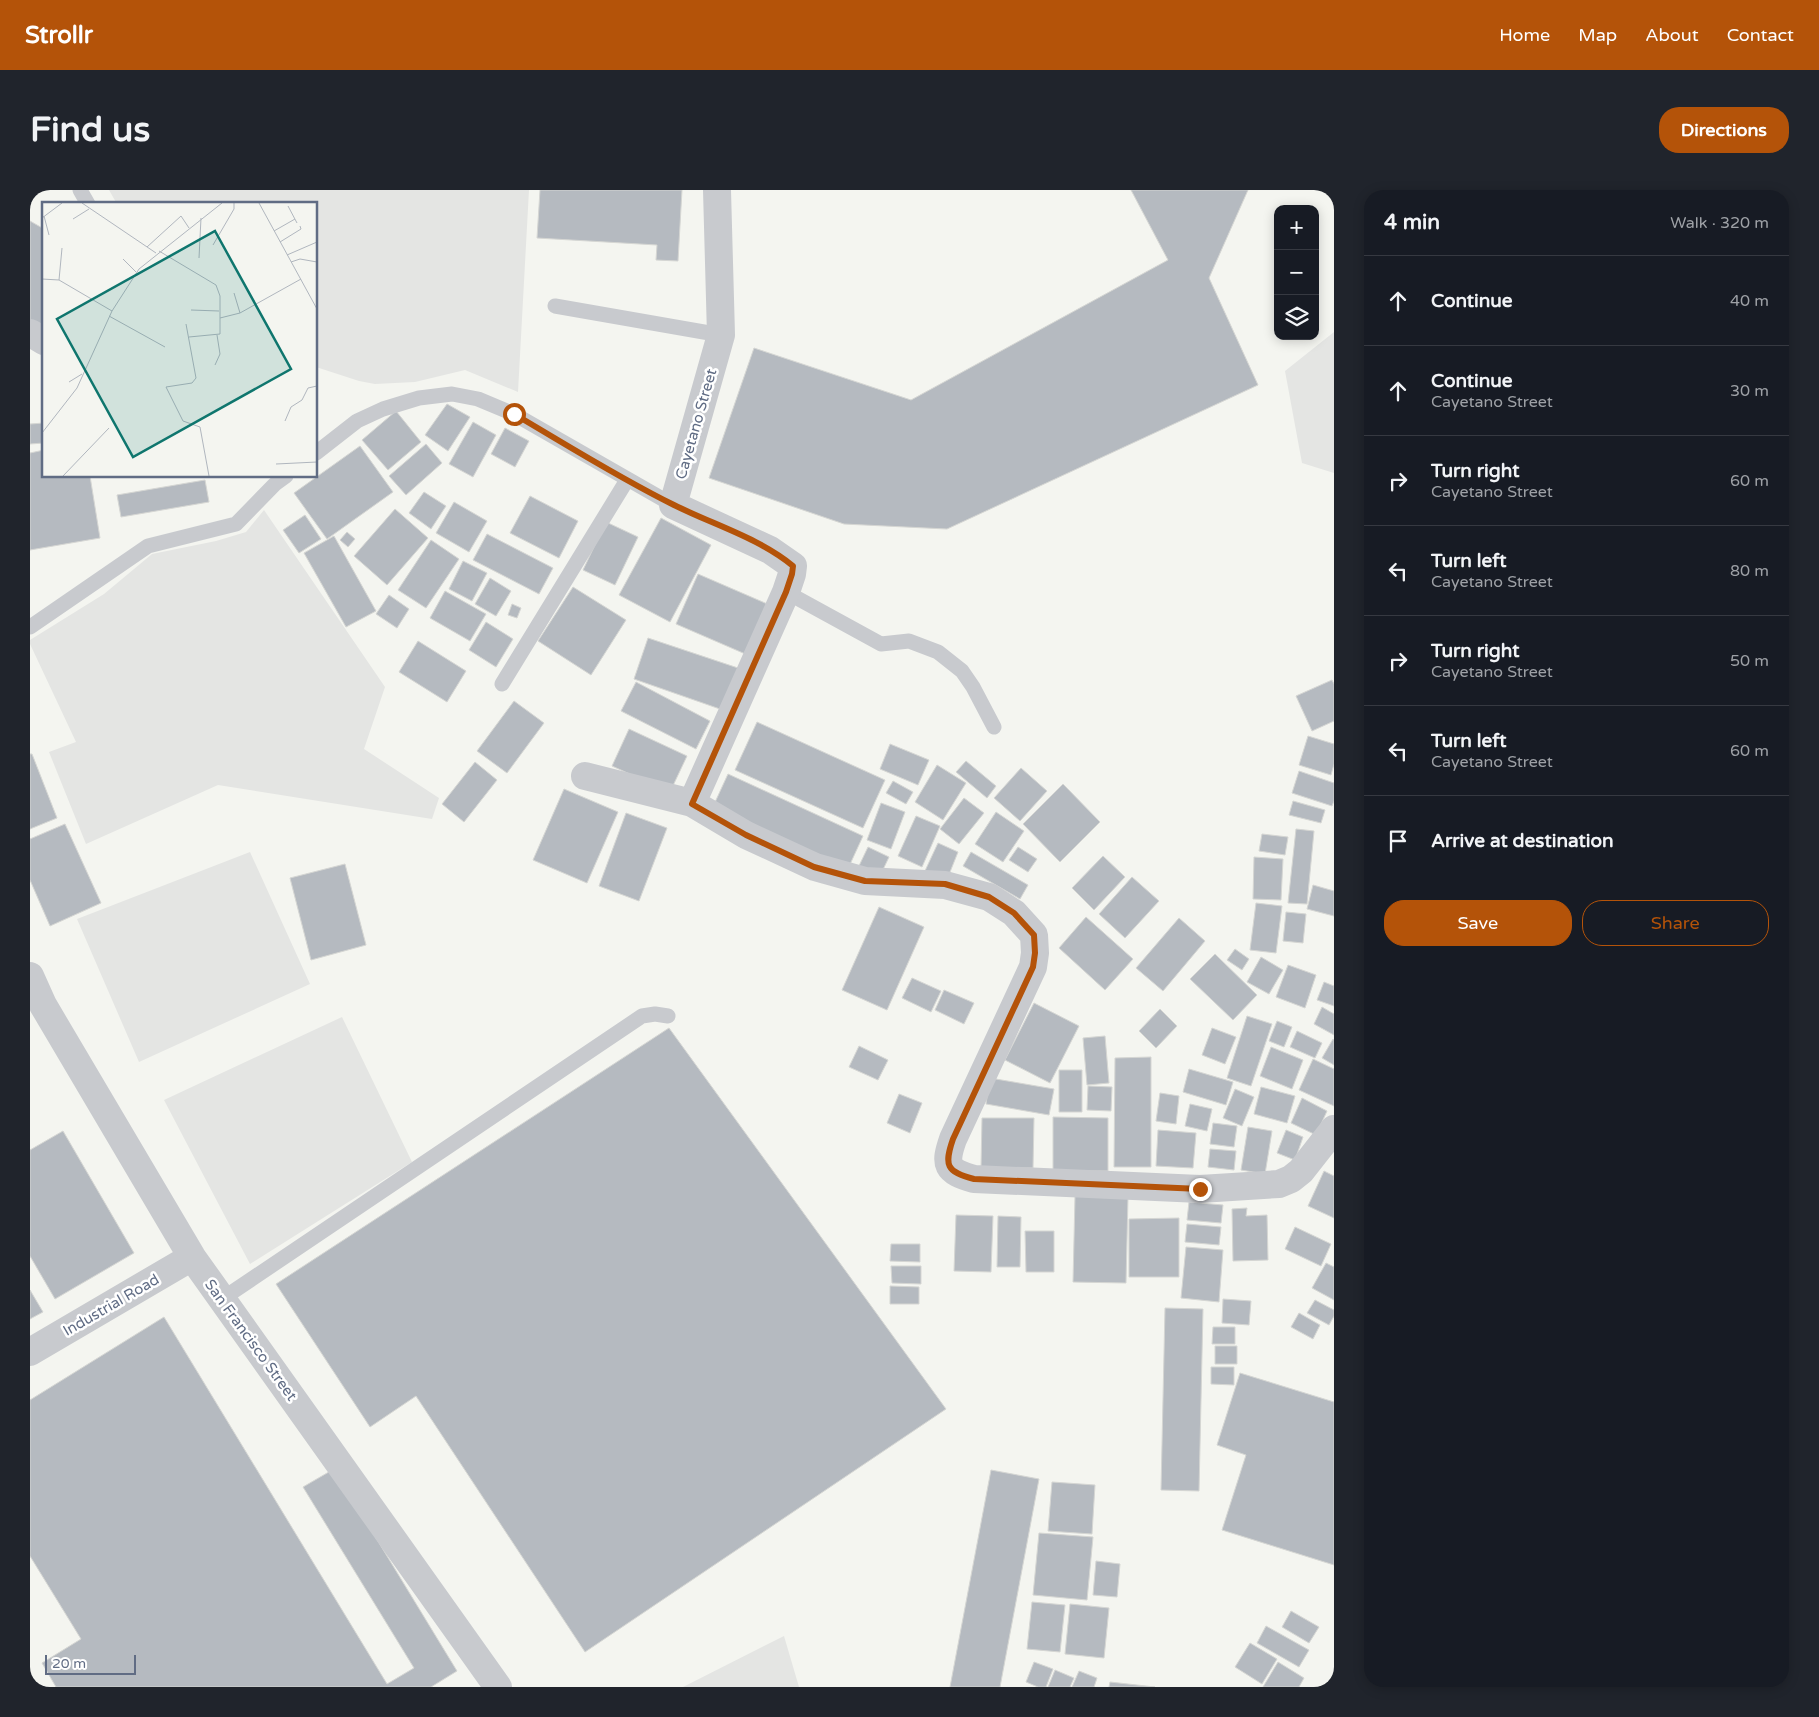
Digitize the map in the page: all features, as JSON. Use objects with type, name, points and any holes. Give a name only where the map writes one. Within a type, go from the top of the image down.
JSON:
[{"type":"street","name":"Cayetano Street","points":[[673,505],[721,335],[717,190]]},
{"type":"street","points":[[30,333],[42,340]]},
{"type":"street","points":[[673,505],[780,556],[793,566],[786,592],[692,804]]},
{"type":"street","points":[[585,776],[692,804],[746,835],[814,867],[865,881],[945,884],[989,897],[1014,913],[1034,935],[1035,953],[1033,967],[953,1139],[947,1157],[949,1166],[958,1175],[974,1179],[1200,1189],[1279,1184],[1291,1179],[1301,1171],[1334,1129]]},
{"type":"street","name":"San Francisco Street","points":[[30,976],[43,1005],[192,1258],[498,1687]]},
{"type":"street","name":"Industrial Road","points":[[30,1352],[192,1258]]},
{"type":"lane","points":[[80,190],[87,202]]},
{"type":"lane","points":[[555,306],[721,335]]},
{"type":"lane","points":[[318,451],[357,421],[383,409],[420,398],[452,394],[478,399],[514,414],[673,505]]},
{"type":"lane","points":[[30,627],[148,546],[236,524],[283,478]]},
{"type":"lane","points":[[502,684],[627,480]]},
{"type":"lane","points":[[786,592],[881,644],[908,641],[938,652],[962,671],[974,687],[994,727]]},
{"type":"lane","points":[[222,1299],[642,1016],[655,1014],[668,1016]]},
{"type":"shaded area","points":[[109,190],[529,190],[518,392],[465,370],[415,382],[375,384],[359,381],[318,368],[318,202],[116,202]]},
{"type":"shaded area","points":[[1334,332],[1334,473],[1302,463],[1285,371]]},
{"type":"shaded area","points":[[264,510],[385,687],[364,749],[439,798],[432,819],[218,785],[86,844],[49,752],[76,742],[30,644],[30,640],[104,594],[152,554],[216,541],[246,532]]},
{"type":"shaded area","points":[[250,852],[310,984],[139,1062],[77,919]]},
{"type":"shaded area","points":[[342,1017],[412,1162],[250,1264],[164,1100]]},
{"type":"shaded area","points":[[784,1636],[799,1687],[683,1687]]},
{"type":"building","points":[[540,190],[682,190],[678,261],[656,260],[657,245],[537,238]]},
{"type":"building","points":[[1131,190],[1248,190],[1209,278],[1258,385],[947,529],[844,524],[709,478],[754,348],[911,400],[1168,260]]},
{"type":"building","points":[[30,221],[42,228],[42,328],[30,321]]},
{"type":"building","points":[[447,404],[470,417],[448,451],[425,435]]},
{"type":"building","points":[[396,411],[421,442],[388,470],[362,440]]},
{"type":"building","points":[[473,422],[496,435],[473,477],[449,464]]},
{"type":"building","points":[[42,423],[42,443],[30,444],[30,424]]},
{"type":"building","points":[[505,428],[529,441],[515,467],[491,454]]},
{"type":"building","points":[[426,444],[442,463],[406,495],[389,476]]},
{"type":"building","points":[[360,446],[393,492],[327,539],[294,493],[315,478],[318,478],[318,476]]},
{"type":"building","points":[[42,450],[42,478],[90,478],[100,538],[30,550],[30,453]]},
{"type":"building","points":[[205,480],[209,502],[121,517],[117,495]]},
{"type":"building","points":[[424,492],[446,506],[431,529],[409,513]]},
{"type":"building","points":[[530,496],[578,521],[559,558],[510,533]]},
{"type":"building","points":[[454,502],[487,521],[469,552],[436,533]]},
{"type":"building","points":[[395,509],[428,538],[387,585],[354,556]]},
{"type":"building","points":[[305,515],[321,539],[299,553],[283,530]]},
{"type":"building","points":[[661,518],[711,545],[670,622],[619,595]]},
{"type":"building","points":[[606,522],[638,537],[615,585],[583,570]]},
{"type":"building","points":[[347,532],[355,539],[348,547],[340,540]]},
{"type":"building","points":[[487,534],[553,568],[539,594],[473,560]]},
{"type":"building","points":[[334,536],[376,611],[346,627],[304,553]]},
{"type":"building","points":[[431,540],[459,559],[426,608],[398,590]]},
{"type":"building","points":[[463,561],[487,573],[472,601],[449,589]]},
{"type":"building","points":[[698,574],[772,606],[750,656],[676,624]]},
{"type":"building","points":[[490,578],[511,591],[496,616],[475,604]]},
{"type":"building","points":[[573,587],[626,620],[591,675],[538,641]]},
{"type":"building","points":[[445,591],[486,614],[470,641],[430,618]]},
{"type":"building","points":[[389,595],[409,609],[397,628],[376,614]]},
{"type":"building","points":[[512,604],[521,608],[517,618],[508,615]]},
{"type":"building","points":[[486,622],[513,639],[496,667],[469,650]]},
{"type":"building","points":[[648,638],[738,668],[720,709],[634,679]]},
{"type":"building","points":[[418,641],[466,671],[447,702],[399,672]]},
{"type":"building","points":[[1332,680],[1334,684],[1334,721],[1312,731],[1296,696]]},
{"type":"building","points":[[636,682],[710,721],[696,749],[621,711]]},
{"type":"building","points":[[514,701],[544,723],[507,773],[477,751]]},
{"type":"building","points":[[757,722],[885,780],[863,828],[735,770]]},
{"type":"building","points":[[629,729],[687,756],[670,792],[612,766]]},
{"type":"building","points":[[1308,736],[1334,744],[1334,764],[1331,775],[1299,765]]},
{"type":"building","points":[[890,744],[929,760],[918,785],[880,769]]},
{"type":"building","points":[[30,754],[32,754],[57,818],[30,829]]},
{"type":"building","points":[[966,761],[996,786],[987,798],[956,772]]},
{"type":"building","points":[[475,762],[497,780],[464,822],[442,804]]},
{"type":"building","points":[[937,765],[966,783],[943,820],[915,802]]},
{"type":"building","points":[[1021,768],[1047,791],[1020,821],[994,798]]},
{"type":"building","points":[[1299,771],[1334,783],[1334,801],[1332,806],[1292,793]]},
{"type":"building","points":[[728,774],[863,836],[846,873],[711,811]]},
{"type":"building","points":[[893,781],[913,792],[906,804],[886,793]]},
{"type":"building","points":[[1063,784],[1100,822],[1060,862],[1023,824]]},
{"type":"building","points":[[564,789],[618,812],[587,883],[533,860]]},
{"type":"building","points":[[964,798],[984,813],[959,844],[940,829]]},
{"type":"building","points":[[1293,801],[1325,810],[1321,823],[1289,815]]},
{"type":"building","points":[[881,803],[905,812],[891,849],[867,840]]},
{"type":"building","points":[[996,812],[1024,831],[1003,862],[975,844]]},
{"type":"building","points":[[626,813],[667,828],[639,901],[599,886]]},
{"type":"building","points":[[916,816],[940,826],[922,867],[898,856]]},
{"type":"building","points":[[65,824],[101,903],[50,926],[30,880],[30,839]]},
{"type":"building","points":[[1296,829],[1314,831],[1307,904],[1288,903]]},
{"type":"building","points":[[1262,834],[1288,837],[1285,855],[1259,851]]},
{"type":"building","points":[[938,843],[958,852],[946,882],[924,873]]},
{"type":"building","points":[[868,847],[889,857],[879,878],[858,868]]},
{"type":"building","points":[[1018,847],[1037,859],[1028,872],[1009,860]]},
{"type":"building","points":[[971,852],[1028,885],[1020,899],[963,866]]},
{"type":"building","points":[[1103,856],[1125,877],[1094,910],[1072,888]]},
{"type":"building","points":[[1254,857],[1283,859],[1281,900],[1253,899]]},
{"type":"building","points":[[345,864],[366,945],[311,960],[290,878]]},
{"type":"building","points":[[1132,877],[1159,901],[1125,938],[1099,914]]},
{"type":"building","points":[[1313,885],[1334,891],[1334,916],[1307,909]]},
{"type":"building","points":[[1256,903],[1282,906],[1276,953],[1250,950]]},
{"type":"building","points":[[879,907],[924,927],[887,1010],[842,990]]},
{"type":"building","points":[[1286,912],[1306,914],[1303,943],[1283,941]]},
{"type":"building","points":[[1086,917],[1133,959],[1105,990],[1059,948]]},
{"type":"building","points":[[1179,918],[1205,941],[1163,991],[1136,968]]},
{"type":"building","points":[[1235,949],[1249,959],[1242,970],[1227,960]]},
{"type":"building","points":[[1215,954],[1257,995],[1233,1020],[1190,979]]},
{"type":"building","points":[[1261,957],[1283,970],[1269,994],[1247,982]]},
{"type":"building","points":[[1288,965],[1316,975],[1305,1008],[1276,997]]},
{"type":"building","points":[[912,978],[941,991],[931,1012],[902,998]]},
{"type":"building","points":[[1324,982],[1334,986],[1334,1006],[1317,1000]]},
{"type":"building","points":[[944,990],[974,1003],[964,1024],[935,1010]]},
{"type":"building","points":[[1034,1003],[1079,1026],[1050,1083],[1005,1060]]},
{"type":"building","points":[[1322,1007],[1334,1014],[1334,1035],[1314,1024]]},
{"type":"building","points":[[1160,1009],[1177,1026],[1156,1048],[1139,1031]]},
{"type":"building","points":[[1247,1016],[1272,1024],[1251,1086],[1227,1078]]},
{"type":"building","points":[[1277,1021],[1292,1027],[1284,1047],[1269,1041]]},
{"type":"building","points":[[669,1028],[946,1409],[585,1652],[416,1396],[370,1427],[276,1284]]},
{"type":"building","points":[[1212,1028],[1236,1037],[1225,1064],[1202,1055]]},
{"type":"building","points":[[1297,1031],[1322,1043],[1315,1058],[1290,1047]]},
{"type":"building","points":[[1105,1036],[1109,1083],[1087,1085],[1083,1038]]},
{"type":"building","points":[[1334,1040],[1334,1065],[1322,1058]]},
{"type":"building","points":[[859,1046],[888,1060],[878,1080],[849,1067]]},
{"type":"building","points":[[1271,1047],[1303,1060],[1292,1089],[1260,1076]]},
{"type":"building","points":[[1151,1057],[1151,1167],[1114,1167],[1115,1058]]},
{"type":"building","points":[[1313,1059],[1334,1069],[1334,1106],[1299,1090]]},
{"type":"building","points":[[1189,1069],[1233,1082],[1226,1105],[1183,1092]]},
{"type":"building","points":[[1059,1070],[1082,1070],[1082,1112],[1059,1112]]},
{"type":"building","points":[[990,1078],[1054,1089],[1049,1115],[986,1104]]},
{"type":"building","points":[[1088,1086],[1112,1087],[1111,1111],[1087,1110]]},
{"type":"building","points":[[1261,1087],[1295,1096],[1287,1123],[1254,1114]]},
{"type":"building","points":[[1235,1089],[1254,1097],[1242,1126],[1223,1118]]},
{"type":"building","points":[[1160,1093],[1179,1096],[1176,1124],[1156,1121]]},
{"type":"building","points":[[899,1094],[922,1103],[910,1133],[887,1123]]},
{"type":"building","points":[[1302,1098],[1327,1111],[1316,1135],[1291,1123]]},
{"type":"building","points":[[1190,1104],[1212,1109],[1207,1131],[1185,1126]]},
{"type":"building","points":[[1053,1117],[1108,1118],[1108,1171],[1053,1171]]},
{"type":"building","points":[[982,1118],[1034,1118],[1033,1168],[981,1168]]},
{"type":"building","points":[[1213,1123],[1237,1126],[1234,1147],[1210,1144]]},
{"type":"building","points":[[1248,1127],[1272,1131],[1265,1174],[1241,1170]]},
{"type":"building","points":[[1158,1130],[1196,1133],[1193,1168],[1156,1166]]},
{"type":"building","points":[[1286,1130],[1303,1137],[1295,1160],[1277,1153]]},
{"type":"building","points":[[63,1131],[134,1253],[55,1299],[30,1256],[30,1150]]},
{"type":"building","points":[[1210,1149],[1236,1151],[1234,1170],[1208,1167]]},
{"type":"building","points":[[1324,1171],[1334,1176],[1334,1218],[1308,1206]]},
{"type":"building","points":[[1075,1196],[1128,1197],[1126,1283],[1073,1282]]},
{"type":"building","points":[[1189,1202],[1223,1205],[1221,1223],[1187,1220]]},
{"type":"building","points":[[1247,1208],[1246,1216],[1267,1215],[1268,1260],[1233,1261],[1232,1209]]},
{"type":"building","points":[[956,1215],[993,1216],[991,1272],[954,1271]]},
{"type":"building","points":[[998,1216],[1021,1217],[1020,1267],[997,1267]]},
{"type":"building","points":[[1179,1218],[1179,1277],[1129,1277],[1129,1219]]},
{"type":"building","points":[[1187,1224],[1221,1227],[1219,1245],[1185,1242]]},
{"type":"building","points":[[1295,1227],[1331,1244],[1321,1266],[1285,1249]]},
{"type":"building","points":[[1025,1231],[1054,1231],[1054,1272],[1026,1272]]},
{"type":"building","points":[[891,1244],[920,1244],[920,1262],[890,1261]]},
{"type":"building","points":[[1186,1247],[1223,1250],[1219,1302],[1181,1298]]},
{"type":"building","points":[[1326,1263],[1334,1267],[1334,1300],[1312,1288]]},
{"type":"building","points":[[891,1266],[921,1266],[921,1284],[892,1283]]},
{"type":"building","points":[[890,1286],[919,1287],[919,1304],[890,1304]]},
{"type":"building","points":[[30,1290],[43,1312],[30,1319]]},
{"type":"building","points":[[1223,1299],[1251,1301],[1249,1325],[1222,1323]]},
{"type":"building","points":[[1315,1300],[1334,1310],[1334,1316],[1329,1325],[1307,1313]]},
{"type":"building","points":[[1165,1308],[1203,1309],[1199,1491],[1161,1490]]},
{"type":"building","points":[[1299,1313],[1320,1325],[1313,1339],[1291,1327]]},
{"type":"building","points":[[164,1317],[387,1684],[414,1668],[303,1487],[334,1469],[457,1671],[431,1687],[56,1687],[42,1663],[81,1639],[30,1556],[30,1400]]},
{"type":"building","points":[[1213,1327],[1235,1327],[1235,1344],[1212,1344]]},
{"type":"building","points":[[1215,1346],[1237,1346],[1237,1364],[1215,1364]]},
{"type":"building","points":[[1211,1367],[1234,1367],[1234,1385],[1211,1384]]},
{"type":"building","points":[[1240,1373],[1334,1402],[1334,1565],[1222,1530],[1246,1455],[1217,1445]]},
{"type":"building","points":[[991,1470],[1039,1479],[1000,1687],[950,1687]]},
{"type":"building","points":[[1052,1482],[1095,1485],[1092,1534],[1048,1531]]},
{"type":"building","points":[[1039,1533],[1093,1537],[1087,1600],[1033,1595]]},
{"type":"building","points":[[1096,1561],[1120,1564],[1117,1597],[1093,1595]]},
{"type":"building","points":[[1032,1602],[1065,1605],[1060,1652],[1027,1649]]},
{"type":"building","points":[[1070,1604],[1109,1608],[1104,1658],[1065,1654]]},
{"type":"building","points":[[1291,1611],[1319,1627],[1309,1643],[1282,1627]]},
{"type":"building","points":[[1266,1626],[1309,1650],[1299,1667],[1257,1643]]},
{"type":"building","points":[[1250,1643],[1277,1659],[1262,1684],[1235,1667]]},
{"type":"building","points":[[1034,1662],[1053,1669],[1046,1687],[1038,1687],[1026,1682]]},
{"type":"building","points":[[1278,1662],[1304,1678],[1299,1687],[1263,1687]]},
{"type":"building","points":[[1055,1670],[1074,1678],[1070,1687],[1048,1687]]},
{"type":"building","points":[[1079,1671],[1097,1678],[1094,1687],[1072,1687]]},
{"type":"building","points":[[1110,1682],[1155,1687],[1109,1687]]},
{"type":"route","points":[[514,414],[627,480],[673,505],[770,550],[793,566],[786,592],[692,804],[746,835],[814,867],[865,881],[945,884],[989,897],[1014,913],[1034,935],[1035,953],[1033,967],[953,1139],[947,1157],[949,1166],[958,1175],[974,1179],[1200,1189]]}]
